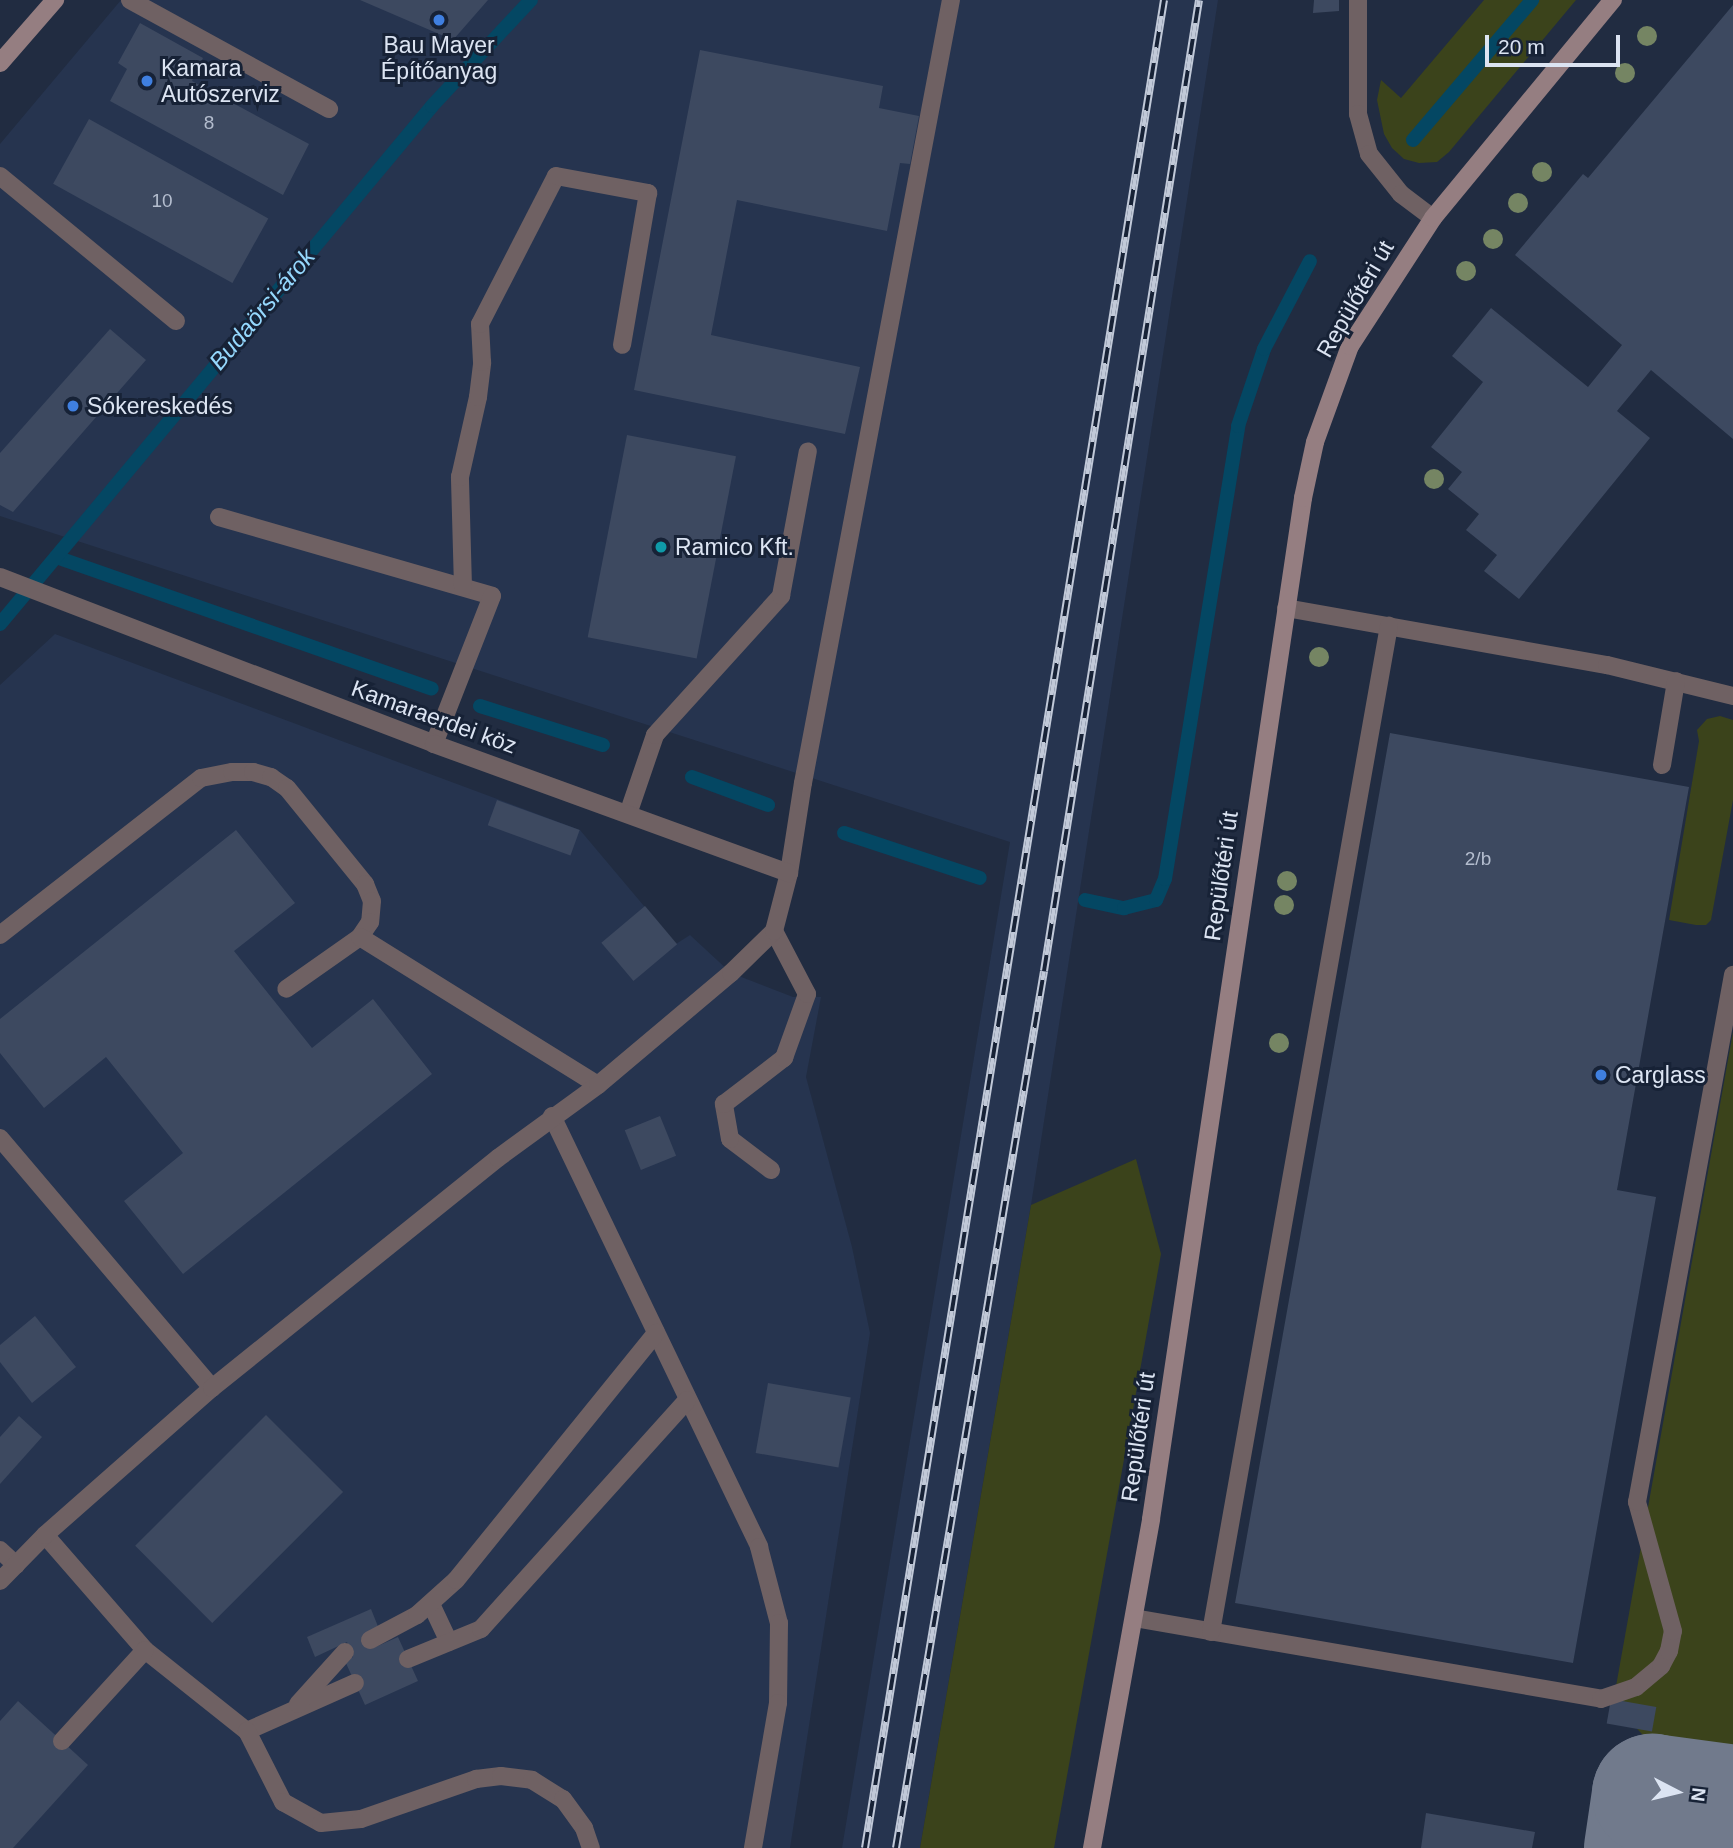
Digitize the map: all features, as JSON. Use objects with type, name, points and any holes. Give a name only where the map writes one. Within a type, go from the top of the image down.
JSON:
[{"type":"street","points":[[0,64],[55,0]]},
{"type":"street","points":[[130,0],[329,109]]},
{"type":"street","points":[[0,1581],[46,1535],[212,1388],[552,1116],[598,1085],[730,973],[774,930],[789,873],[951,0]]},
{"type":"street","points":[[1358,0],[1358,114],[1368,154],[1401,194],[1433,218]]},
{"type":"street","name":"Repülőtéri út","points":[[1093,1848],[1134,1618],[1286,608],[1303,498],[1315,442],[1332,391],[1356,337],[1433,218],[1613,0]]},
{"type":"street","points":[[0,176],[176,321]]},
{"type":"street","points":[[463,587],[460,477],[478,397],[482,362],[480,324],[556,176],[648,192],[622,345]]},
{"type":"street","points":[[628,814],[655,735],[781,596],[808,451]]},
{"type":"street","points":[[219,517],[492,596],[434,744]]},
{"type":"street","name":"Kamaraerdei köz","points":[[4,579],[434,744],[789,873]]},
{"type":"street","points":[[1286,608],[1607,665],[1733,696]]},
{"type":"street","points":[[1211,1632],[1389,626]]},
{"type":"street","points":[[1662,765],[1676,681]]},
{"type":"street","points":[[0,935],[201,778],[232,772],[253,772],[271,777],[287,788],[365,884],[372,901],[370,922],[360,937],[286,989]]},
{"type":"street","points":[[771,1170],[730,1139],[724,1104],[784,1059],[807,993],[774,930]]},
{"type":"street","points":[[360,937],[598,1085]]},
{"type":"street","points":[[1134,1618],[1601,1699],[1636,1687],[1661,1666],[1669,1651],[1673,1631],[1637,1502],[1733,975]]},
{"type":"street","points":[[552,1116],[759,1547],[779,1623],[778,1703],[753,1848]]},
{"type":"street","points":[[0,1138],[212,1388]]},
{"type":"street","points":[[370,1640],[431,1604],[456,1580],[656,1333]]},
{"type":"street","points":[[408,1659],[481,1629],[687,1400]]},
{"type":"street","points":[[46,1535],[145,1650],[247,1731],[283,1802],[321,1823],[360,1819],[476,1779],[501,1776],[532,1780],[564,1798],[584,1828],[591,1848]]},
{"type":"street","points":[[0,1550],[16,1565]]},
{"type":"street","points":[[431,1604],[449,1642]]},
{"type":"street","points":[[62,1741],[145,1650]]},
{"type":"street","points":[[293,1710],[345,1652]]},
{"type":"street","points":[[247,1731],[355,1683]]},
{"type":"shaded area","points":[[121,0],[1218,0],[1031,1205],[920,1848],[842,1848],[1010,842],[0,516],[0,144]]},
{"type":"shaded area","points":[[55,634],[580,830],[676,944],[690,935],[731,973],[793,997],[821,997],[806,1077],[852,1247],[870,1333],[790,1848],[0,1848],[0,685]]},
{"type":"green space","points":[[1484,0],[1576,0],[1449,152],[1437,162],[1419,163],[1404,159],[1392,148],[1384,134],[1377,100],[1381,80],[1401,98]]},
{"type":"green space","points":[[1720,716],[1733,720],[1733,800],[1711,920],[1706,925],[1696,925],[1669,920],[1699,741],[1697,730],[1707,719]]},
{"type":"green space","points":[[1733,1032],[1733,1798],[1697,1793],[1613,1703]]},
{"type":"green space","points":[[1136,1159],[1161,1254],[1054,1848],[920,1848],[1031,1205]]},
{"type":"building","name":"Bau Mayer Építőanyag","points":[[360,0],[488,0],[453,40]]},
{"type":"building","points":[[1314,0],[1339,0],[1339,11],[1313,13]]},
{"type":"building","points":[[1733,5],[1733,439],[1651,370],[1617,411],[1650,438],[1519,599],[1484,571],[1497,555],[1466,530],[1479,514],[1448,489],[1462,472],[1431,447],[1483,382],[1452,356],[1491,308],[1588,387],[1622,345],[1515,255],[1583,174],[1588,178]]},
{"type":"building","points":[[140,23],[203,58],[192,81],[309,144],[283,195],[110,101],[127,69],[118,63]]},
{"type":"building","points":[[700,50],[883,86],[879,108],[919,116],[910,164],[900,163],[887,231],[737,200],[711,335],[860,367],[845,434],[634,390]]},
{"type":"building","points":[[89,119],[268,218],[232,283],[53,184]]},
{"type":"building","name":"Sókereskedés","points":[[110,329],[146,360],[13,512],[0,505],[0,453]]},
{"type":"building","name":"Ramico Kft.","points":[[627,435],[736,456],[697,658],[588,637]]},
{"type":"building","points":[[1390,733],[1689,787],[1617,1190],[1656,1197],[1573,1663],[1235,1603]]},
{"type":"building","points":[[497,800],[580,830],[570,855],[488,825]]},
{"type":"building","points":[[236,830],[295,903],[234,951],[312,1048],[373,999],[432,1074],[183,1274],[124,1201],[183,1153],[106,1057],[44,1108],[0,1053],[0,1019]]},
{"type":"building","points":[[645,906],[677,944],[633,981],[601,943]]},
{"type":"building","points":[[660,1116],[676,1156],[641,1170],[625,1130]]},
{"type":"building","points":[[35,1316],[76,1367],[32,1403],[0,1362],[0,1345]]},
{"type":"building","points":[[768,1383],[851,1398],[838,1468],[756,1453]]},
{"type":"building","points":[[266,1415],[343,1492],[212,1623],[135,1546]]},
{"type":"building","points":[[19,1416],[42,1437],[0,1484],[0,1437]]},
{"type":"building","points":[[371,1609],[379,1629],[365,1635],[371,1649],[398,1637],[418,1681],[365,1705],[345,1661],[353,1657],[347,1642],[315,1657],[307,1637]]},
{"type":"building","points":[[1611,1699],[1656,1707],[1652,1732],[1607,1724]]},
{"type":"building","points":[[18,1701],[88,1765],[13,1848],[0,1848],[0,1721]]},
{"type":"building","points":[[1426,1813],[1535,1832],[1532,1848],[1421,1848]]},
{"type":"waterway","name":"Budaörsi-árok","points":[[0,624],[432,106],[531,0]]},
{"type":"waterway","points":[[1413,140],[1532,0]]},
{"type":"waterway","points":[[1085,900],[1124,908],[1156,900],[1165,879],[1238,426],[1264,349],[1310,261]]},
{"type":"waterway","points":[[56,557],[432,689]]},
{"type":"waterway","points":[[480,706],[603,745]]},
{"type":"waterway","points":[[692,777],[768,805]]},
{"type":"waterway","points":[[844,833],[980,878]]},
{"type":"taxiway","points":[[1644,1848],[1652,1794],[1733,1805]]},
{"type":"railway","points":[[865,1848],[1164,0]]},
{"type":"railway","points":[[896,1848],[1044,971],[1199,0]]},
{"type":"place","name":"Bau Mayer Építőanyag","points":[[439,20]]},
{"type":"place","name":"Kamara Autószerviz","points":[[147,81]]},
{"type":"place","name":"Sókereskedés","points":[[73,406]]},
{"type":"place","name":"Ramico Kft.","points":[[661,547]]},
{"type":"place","name":"Carglass","points":[[1601,1075]]}]
